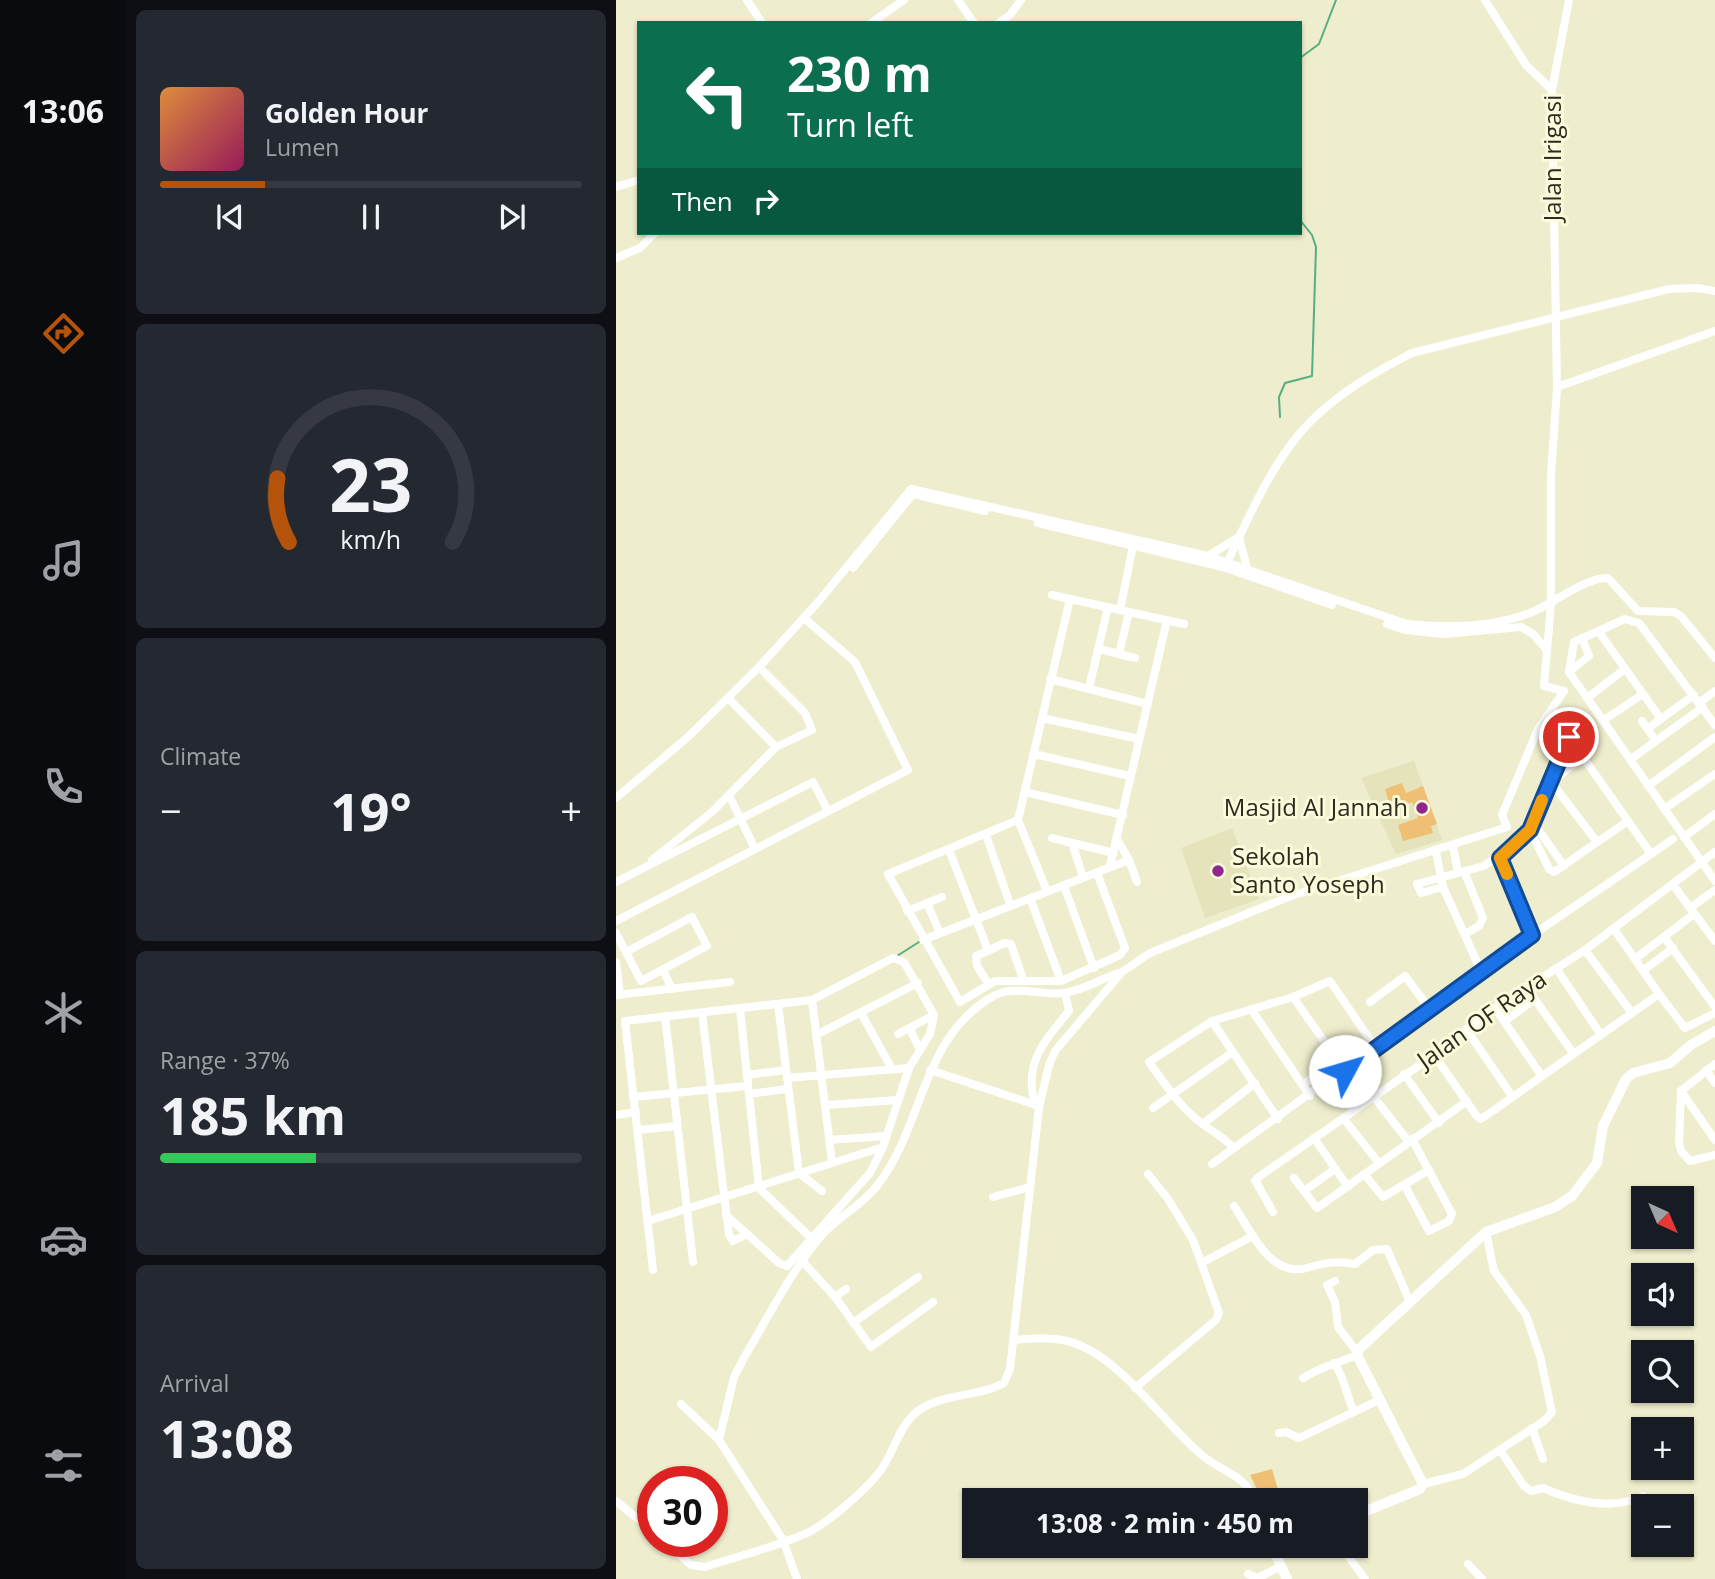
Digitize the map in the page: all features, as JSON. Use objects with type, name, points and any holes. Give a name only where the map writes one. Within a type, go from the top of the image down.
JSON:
[{"type":"street","points":[[747,0],[761,21]]},
{"type":"street","points":[[874,21],[904,0]]},
{"type":"street","points":[[958,0],[973,21]]},
{"type":"street","points":[[1002,21],[1021,0]]},
{"type":"street","points":[[1485,0],[1526,65],[1552,90]]},
{"type":"street","name":"Jalan Irigasi","points":[[1453,846],[1507,827],[1502,815],[1538,729],[1564,691],[1544,686],[1551,604],[1550,476],[1557,387],[1552,90],[1569,0]]},
{"type":"street","points":[[616,187],[637,181]]},
{"type":"street","points":[[616,258],[640,248],[653,235]]},
{"type":"street","points":[[1226,565],[1238,537],[1287,451],[1310,422],[1345,391],[1412,353],[1669,289],[1698,288],[1715,291]]},
{"type":"street","points":[[1557,387],[1715,331]]},
{"type":"street","points":[[616,805],[730,700],[805,619],[912,492],[1247,568],[1407,624],[1440,627],[1526,615],[1604,577],[1615,584],[1638,611],[1674,612],[1715,658]]},
{"type":"street","points":[[1208,556],[1238,537]]},
{"type":"street","points":[[1238,537],[1247,568]]},
{"type":"street","points":[[1133,542],[1208,556],[1405,630],[1443,634],[1515,627],[1526,629],[1547,650]]},
{"type":"street","points":[[1119,654],[1133,542]]},
{"type":"street","points":[[1052,595],[1185,624]]},
{"type":"street","points":[[1047,891],[1018,820],[1070,599]]},
{"type":"street","points":[[1089,688],[1108,607]]},
{"type":"street","points":[[1526,615],[1526,629]]},
{"type":"street","points":[[616,921],[908,770],[855,662],[805,619]]},
{"type":"street","points":[[1715,725],[1639,623],[1625,619],[1573,644],[1569,672],[1715,881]]},
{"type":"street","points":[[1110,866],[1118,841],[1130,776],[1167,620]]},
{"type":"street","points":[[1599,632],[1661,719]]},
{"type":"street","points":[[1569,672],[1588,656],[1582,638]]},
{"type":"street","points":[[1099,649],[1135,658]]},
{"type":"street","points":[[639,870],[729,795],[776,747],[812,730],[805,713],[760,668]]},
{"type":"street","points":[[1587,698],[1625,669]]},
{"type":"street","points":[[1050,678],[1148,704]]},
{"type":"street","points":[[1656,741],[1644,725],[1699,701],[1715,691]]},
{"type":"street","points":[[1604,720],[1643,694]]},
{"type":"street","points":[[730,700],[776,747]]},
{"type":"street","points":[[616,798],[730,700]]},
{"type":"street","points":[[1631,759],[1656,741],[1699,701]]},
{"type":"street","points":[[1443,887],[1420,893],[1417,884],[1500,858],[1532,826],[1569,737],[1574,715]]},
{"type":"street","points":[[1042,718],[1139,739]]},
{"type":"street","points":[[1569,737],[1651,854]]},
{"type":"street","points":[[1648,786],[1715,737]]},
{"type":"street","points":[[1034,754],[1130,776]]},
{"type":"street","points":[[1551,780],[1583,757]]},
{"type":"street","points":[[1664,809],[1715,774]]},
{"type":"street","points":[[1551,780],[1597,842]]},
{"type":"street","points":[[616,882],[813,782],[828,811]]},
{"type":"street","points":[[1025,792],[1123,815]]},
{"type":"street","points":[[729,795],[755,849]]},
{"type":"street","points":[[1684,836],[1715,814]]},
{"type":"street","points":[[1018,820],[888,874],[959,1001],[988,983],[1023,979],[1061,981],[1116,958],[1125,948],[1097,873]]},
{"type":"street","points":[[1532,826],[1551,871],[1558,871],[1628,821]]},
{"type":"street","points":[[1532,826],[1564,866]]},
{"type":"street","points":[[986,835],[1010,904]]},
{"type":"street","points":[[1052,838],[1114,853]]},
{"type":"street","points":[[1212,1164],[1481,971],[1672,839]]},
{"type":"street","points":[[1118,841],[1137,882]]},
{"type":"street","points":[[1072,843],[1083,877]]},
{"type":"street","points":[[719,1440],[734,1377],[803,1262],[821,1237],[876,1187],[930,1070],[955,1028],[991,997],[1016,990],[1065,993],[1122,972],[1150,953],[1291,896],[1453,846],[1461,872],[1483,918],[1479,926],[1465,934]]},
{"type":"street","points":[[949,850],[988,950]]},
{"type":"street","points":[[1436,852],[1443,887],[1481,971]]},
{"type":"street","name":"Jalan OF Raya","points":[[1273,1212],[1255,1180],[1434,1055],[1495,1008],[1585,950],[1715,852]]},
{"type":"street","points":[[1500,858],[1532,935]]},
{"type":"street","points":[[923,940],[939,931],[1129,860]]},
{"type":"street","points":[[1673,885],[1715,941]]},
{"type":"street","points":[[1064,886],[1094,968]]},
{"type":"street","points":[[1636,958],[1664,937],[1715,890]]},
{"type":"street","points":[[907,911],[942,897]]},
{"type":"street","points":[[1030,898],[1061,981]]},
{"type":"street","points":[[927,903],[939,931]]},
{"type":"street","points":[[616,933],[641,981],[707,946],[692,917],[626,951]]},
{"type":"street","points":[[1614,929],[1685,1028],[1715,1013]]},
{"type":"street","points":[[1664,937],[1715,1007]]},
{"type":"street","points":[[988,983],[975,960],[979,953],[1011,944],[1023,979]]},
{"type":"street","points":[[1644,970],[1673,948]]},
{"type":"street","points":[[1585,950],[1632,1013]]},
{"type":"street","points":[[653,1270],[625,1021],[812,1000],[893,958],[904,962],[934,1015],[930,1034],[909,1068],[883,1147],[870,1172],[785,1266],[725,1215]]},
{"type":"street","points":[[616,962],[618,995],[730,982]]},
{"type":"street","points":[[1556,968],[1601,1035]]},
{"type":"street","points":[[663,970],[672,989]]},
{"type":"street","points":[[681,1557],[698,1567],[812,1530],[862,1491],[880,1471],[900,1433],[914,1415],[928,1405],[985,1391],[1004,1383],[1010,1369],[1014,1340],[1037,1106],[1055,1051],[1122,972]]},
{"type":"street","points":[[1370,1002],[1405,976],[1429,1008]]},
{"type":"street","points":[[1234,1148],[1219,1132],[1203,1124],[1174,1094],[1149,1062],[1212,1021],[1293,997],[1330,981],[1375,1046]]},
{"type":"street","points":[[816,1035],[918,983]]},
{"type":"street","points":[[1526,987],[1573,1053]]},
{"type":"street","points":[[1037,1106],[1031,1091],[1034,1066],[1040,1046],[1069,1011],[1065,993]]},
{"type":"street","points":[[1434,1055],[1480,1119],[1659,994]]},
{"type":"street","points":[[1293,997],[1345,1071]]},
{"type":"street","points":[[1505,1021],[1535,999]]},
{"type":"street","points":[[812,1000],[832,1162]]},
{"type":"street","points":[[778,1004],[799,1173],[822,1191]]},
{"type":"street","points":[[1495,1008],[1541,1075]]},
{"type":"street","points":[[740,1009],[759,1188],[812,1239]]},
{"type":"street","points":[[1251,1009],[1310,1096]]},
{"type":"street","points":[[702,1013],[725,1215],[731,1241],[747,1234]]},
{"type":"street","points":[[860,1013],[891,1069]]},
{"type":"street","points":[[898,1034],[934,1015]]},
{"type":"street","points":[[665,1016],[693,1262]]},
{"type":"street","points":[[1212,1021],[1278,1119]]},
{"type":"street","points":[[910,1029],[920,1050]]},
{"type":"street","points":[[1466,1030],[1512,1096]]},
{"type":"street","points":[[1303,1378],[1325,1364],[1357,1354],[1486,1232],[1555,1207],[1572,1196],[1597,1163],[1603,1126],[1626,1079],[1633,1073],[1670,1063],[1691,1045],[1715,1031]]},
{"type":"street","points":[[1153,1108],[1233,1052]]},
{"type":"street","points":[[1303,1085],[1337,1058]]},
{"type":"street","points":[[1715,1064],[1681,1091],[1681,1151],[1690,1161],[1715,1154]]},
{"type":"street","points":[[747,1075],[821,1074],[909,1068]]},
{"type":"street","points":[[930,1070],[1037,1106]]},
{"type":"street","points":[[1706,1070],[1715,1083]]},
{"type":"street","points":[[1404,1074],[1439,1123]]},
{"type":"street","points":[[1203,1124],[1255,1083]]},
{"type":"street","points":[[634,1097],[710,1089],[787,1089]]},
{"type":"street","points":[[1681,1091],[1715,1140]]},
{"type":"street","points":[[1373,1096],[1410,1140],[1429,1170],[1452,1214],[1449,1221],[1430,1231],[1405,1186]]},
{"type":"street","points":[[826,1105],[898,1100]]},
{"type":"street","points":[[1294,1178],[1317,1208],[1410,1140],[1439,1123],[1466,1101]]},
{"type":"street","points":[[616,1115],[636,1112]]},
{"type":"street","points":[[1343,1118],[1379,1163]]},
{"type":"street","points":[[639,1130],[677,1126]]},
{"type":"street","points":[[829,1140],[886,1136]]},
{"type":"street","points":[[1314,1138],[1348,1187]]},
{"type":"street","points":[[648,1222],[883,1147]]},
{"type":"street","points":[[811,1181],[817,1167]]},
{"type":"street","points":[[1304,1191],[1335,1169]]},
{"type":"street","points":[[1364,1174],[1382,1197],[1429,1170]]},
{"type":"street","points":[[1135,1388],[1216,1320],[1219,1313],[1203,1262],[1168,1199],[1148,1174]]},
{"type":"street","points":[[993,1197],[1030,1187]]},
{"type":"street","points":[[1234,1206],[1253,1236],[1280,1267],[1292,1270],[1341,1260],[1355,1264],[1373,1250],[1384,1248],[1410,1302]]},
{"type":"street","points":[[1368,1510],[1420,1489],[1423,1484],[1455,1477],[1500,1450],[1551,1414],[1551,1396],[1526,1315],[1494,1271],[1486,1232]]},
{"type":"street","points":[[1203,1262],[1253,1236]]},
{"type":"street","points":[[803,1262],[835,1297],[871,1347],[933,1302]]},
{"type":"street","points":[[853,1323],[918,1276]]},
{"type":"street","points":[[1335,1281],[1327,1285],[1326,1289],[1335,1303],[1338,1327],[1357,1354],[1423,1484]]},
{"type":"street","points":[[835,1297],[846,1289]]},
{"type":"street","points":[[1014,1340],[1064,1340],[1080,1346],[1115,1370],[1205,1458],[1240,1478],[1247,1488]]},
{"type":"street","points":[[1334,1363],[1343,1377],[1345,1392],[1354,1412]]},
{"type":"street","points":[[1279,1433],[1286,1432],[1299,1438],[1379,1400]]},
{"type":"street","points":[[681,1404],[719,1440],[783,1540],[797,1579]]},
{"type":"street","points":[[1532,1428],[1543,1458]]},
{"type":"street","points":[[1500,1450],[1524,1486],[1531,1491],[1543,1488],[1559,1497],[1594,1502],[1631,1499]]},
{"type":"street","points":[[616,1501],[637,1518]]},
{"type":"street","points":[[1277,1558],[1287,1579]]},
{"type":"street","points":[[1350,1558],[1365,1579]]},
{"type":"street","points":[[1468,1564],[1482,1579]]},
{"type":"street","points":[[1248,1574],[1257,1578],[1280,1567]]},
{"type":"shaded area","points":[[1414,761],[1442,840],[1396,854],[1361,778]]},
{"type":"shaded area","name":"Sekolah Santo Yoseph","points":[[1232,828],[1259,899],[1205,918],[1181,848]]},
{"type":"building","points":[[1402,783],[1406,793],[1423,786],[1437,824],[1431,826],[1433,833],[1403,841],[1398,825],[1418,818],[1412,802],[1391,809],[1385,789]]},
{"type":"building","points":[[1272,1469],[1277,1488],[1256,1488],[1250,1475]]},
{"type":"waterway","points":[[1302,57],[1319,44],[1336,0]]},
{"type":"waterway","points":[[1280,417],[1279,397],[1285,383],[1312,376],[1316,247],[1312,235],[1302,222]]},
{"type":"waterway","points":[[897,956],[919,942]]},
{"type":"slow traffic","points":[[1507,874],[1500,858],[1526,836],[1542,800]]},
{"type":"place","name":"Masjid Al Jannah","points":[[1422,808]]},
{"type":"place","name":"Sekolah Santo Yoseph","points":[[1218,871]]},
{"type":"route","points":[[1345,1071],[1375,1046],[1532,935],[1500,858],[1516,846],[1530,830],[1549,779],[1569,737]]}]
